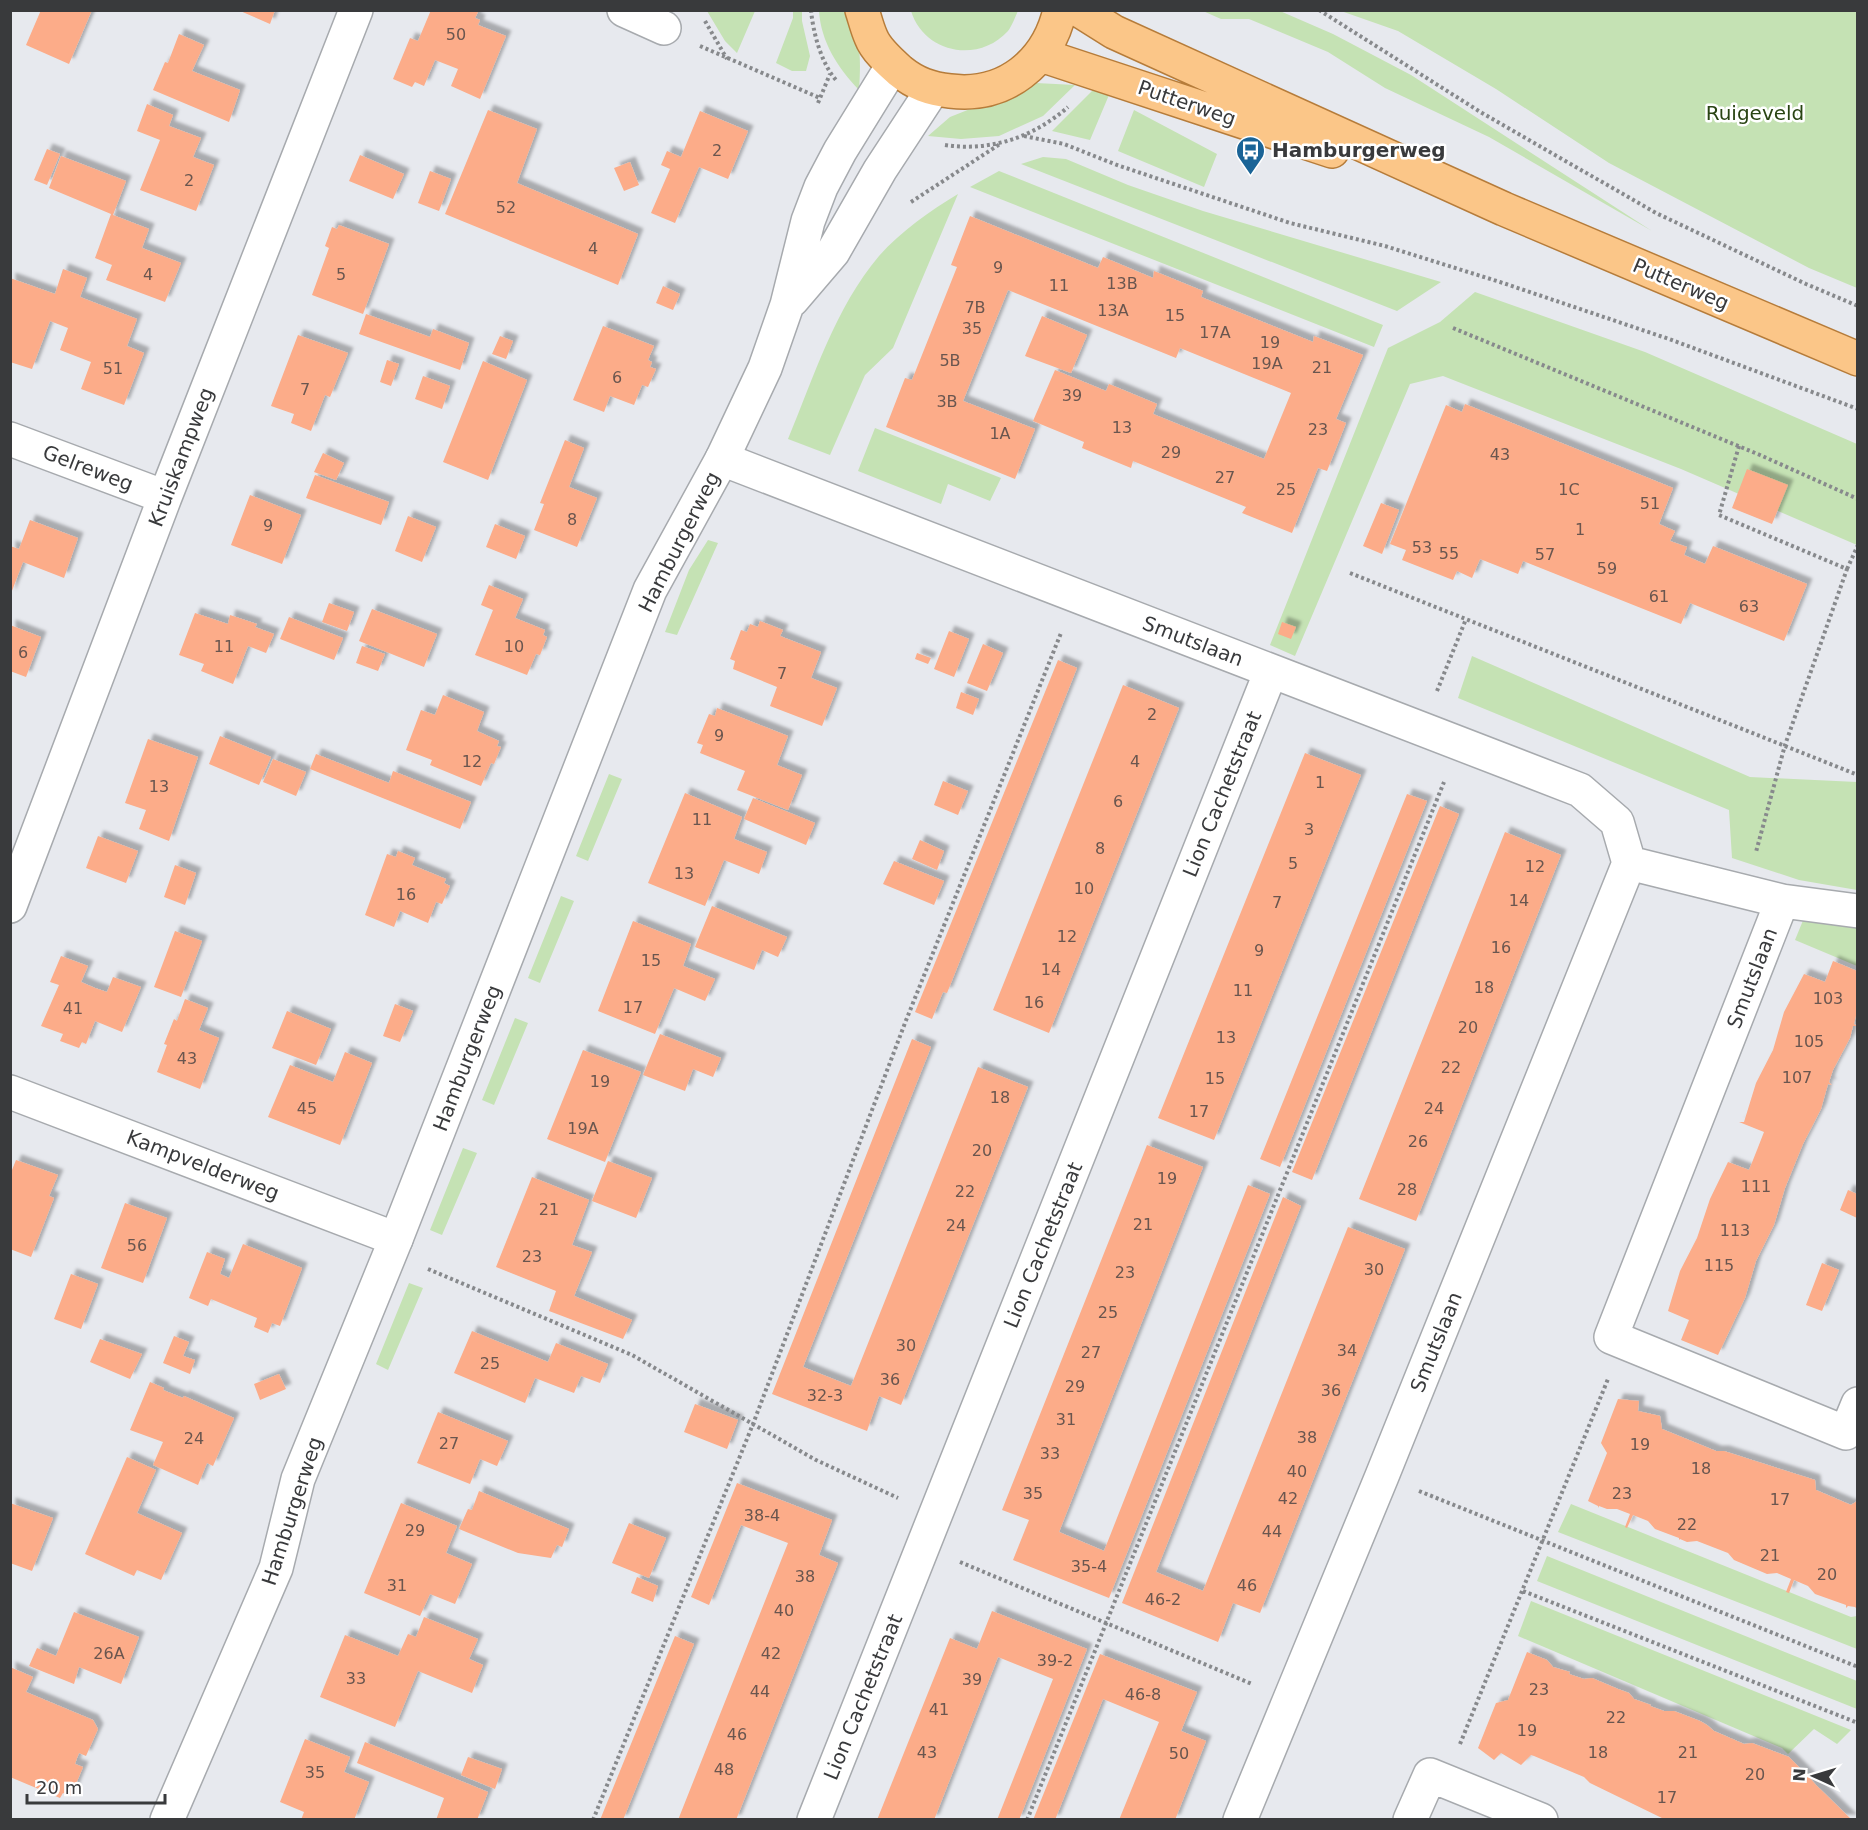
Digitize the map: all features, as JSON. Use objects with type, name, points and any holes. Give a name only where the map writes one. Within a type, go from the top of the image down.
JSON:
[{"type":"main road","points":[[862,10],[871,38],[893,65],[907,76],[933,89],[966,93],[994,88],[1020,75],[1041,54],[1056,29],[1060,10]]},
{"type":"main road","name":"Putterweg","points":[[1079,10],[1114,32],[1504,209],[1857,359]]},
{"type":"main road","name":"Putterweg","points":[[1041,54],[1504,209]]},
{"type":"street","name":"Kruiskampweg","points":[[10,906],[165,497],[356,10]]},
{"type":"street","points":[[624,10],[664,28]]},
{"type":"street","name":"Hamburgerweg","points":[[167,1820],[276,1568],[298,1479],[393,1246],[650,590],[722,459],[765,368],[787,305],[808,221],[821,187],[840,151],[893,65]]},
{"type":"street","name":"Hamburgerweg","points":[[787,305],[833,252],[890,152],[933,89]]},
{"type":"street","name":"Gelreweg","points":[[10,439],[165,497]]},
{"type":"street","name":"Smutslaan","points":[[722,459],[1580,790],[1617,822],[1629,862],[1382,1476],[1288,1699],[1240,1820]]},
{"type":"street","name":"Lion Cachetstraat","points":[[814,1820],[1271,671]]},
{"type":"street","name":"Smutslaan","points":[[1617,1340],[1782,901],[1629,862]]},
{"type":"street","points":[[1782,901],[1857,911]]},
{"type":"street","name":"Kampvelderweg","points":[[10,1092],[393,1246]]},
{"type":"street","points":[[1617,1340],[1846,1433],[1857,1404]]},
{"type":"street","points":[[1410,1820],[1430,1775],[1541,1820]]},
{"type":"path","points":[[705,20],[728,59],[820,98],[830,74],[818,41],[811,10]]},
{"type":"path","points":[[1319,10],[1482,113],[1656,213],[1857,306]]},
{"type":"path","points":[[1024,136],[1064,144],[1117,165],[1290,223],[1385,246],[1500,282],[1669,339],[1857,409]]},
{"type":"path","points":[[1453,328],[1739,446],[1857,499]]},
{"type":"path","points":[[1739,446],[1719,515],[1847,569]]},
{"type":"path","points":[[1745,891],[1785,745],[1857,545]]},
{"type":"path","points":[[1350,573],[1857,775]]},
{"type":"path","points":[[593,1820],[753,1424],[905,1023],[1076,596]]},
{"type":"path","points":[[1421,729],[1466,619]]},
{"type":"path","points":[[1027,1820],[1460,744]]},
{"type":"path","points":[[393,1246],[632,1355],[816,1460],[909,1504],[923,1546],[1288,1699]]},
{"type":"path","points":[[1445,1781],[1523,1591],[1617,1340]]},
{"type":"path","points":[[1382,1476],[1857,1667]]},
{"type":"path","points":[[1523,1591],[1857,1723]]},
{"type":"green space","points":[[911,10],[1018,11],[1008,31],[996,41],[982,48],[968,50],[953,49],[927,36],[918,25]]},
{"type":"green space","points":[[707,11],[755,11],[737,53],[725,41]]},
{"type":"green space","points":[[793,11],[802,11],[810,56],[806,71],[792,71],[776,63],[793,18]]},
{"type":"green space","points":[[819,11],[848,11],[859,49],[859,90],[844,73],[832,54],[823,33]]},
{"type":"green space","points":[[1203,11],[1280,11],[1333,34],[1411,75],[1652,231],[1489,137],[1385,88],[1328,52],[1249,19],[1221,19]]},
{"type":"green space","name":"Ruigeveld","points":[[1341,11],[1857,11],[1857,288],[1809,268],[1609,163],[1496,89],[1398,31]]},
{"type":"green space","points":[[1036,83],[1075,85],[1043,116],[999,136],[961,139],[928,136],[950,117]]},
{"type":"green space","points":[[1094,89],[1109,95],[1090,140],[1052,131]]},
{"type":"green space","points":[[1134,110],[1217,154],[1204,187],[1118,151]]},
{"type":"green space","points":[[1043,157],[1066,159],[1128,185],[1203,211],[1441,282],[1397,311],[1021,164]]},
{"type":"green space","points":[[999,171],[1383,325],[1374,347],[970,187]]},
{"type":"green space","points":[[958,194],[893,348],[865,375],[830,455],[788,439],[838,320],[864,276],[879,256],[906,230]]},
{"type":"green space","points":[[1475,292],[1645,352],[1857,444],[1857,545],[1681,469],[1443,376],[1410,384],[1295,656],[1270,645],[1388,348],[1440,322]]},
{"type":"green space","points":[[875,428],[1001,478],[990,501],[948,484],[941,504],[858,471]]},
{"type":"green space","points":[[708,540],[718,543],[677,635],[665,632],[689,570]]},
{"type":"green space","points":[[1472,656],[1750,777],[1857,782],[1857,890],[1799,880],[1732,858],[1729,810],[1458,698]]},
{"type":"green space","points":[[609,774],[622,779],[588,861],[576,856]]},
{"type":"green space","points":[[561,896],[574,901],[540,983],[528,978]]},
{"type":"green space","points":[[1804,918],[1857,927],[1857,966],[1795,940]]},
{"type":"green space","points":[[515,1018],[528,1023],[494,1105],[482,1100]]},
{"type":"green space","points":[[463,1148],[477,1153],[442,1235],[430,1230]]},
{"type":"green space","points":[[409,1283],[423,1288],[388,1370],[376,1364]]},
{"type":"green space","points":[[1571,1504],[1851,1617],[1857,1616],[1857,1649],[1558,1532]]},
{"type":"green space","points":[[1547,1556],[1857,1681],[1857,1709],[1537,1581]]},
{"type":"green space","points":[[1531,1601],[1851,1730],[1837,1744],[1814,1729],[1788,1754],[1782,1748],[1518,1636]]},
{"type":"building","points":[[41,10],[92,10],[69,64],[26,45]]},
{"type":"building","points":[[238,10],[275,10],[270,24]]},
{"type":"building","points":[[431,10],[474,10],[478,12],[475,18],[480,20],[478,25],[506,36],[480,99],[451,86],[458,69],[435,60],[424,86],[415,82],[412,87],[393,79],[410,38],[418,41]]},
{"type":"building","points":[[179,34],[204,45],[192,71],[240,90],[229,122],[153,90],[165,62],[168,63]]},
{"type":"building","points":[[147,104],[173,115],[169,126],[201,138],[193,157],[214,165],[196,211],[140,190],[160,140],[137,131]]},
{"type":"building","points":[[488,110],[537,129],[517,183],[638,234],[618,285],[445,214]]},
{"type":"building","points":[[700,111],[748,131],[728,179],[699,167],[675,223],[651,213],[670,169],[661,165],[667,151],[681,157]]},
{"type":"building","points":[[47,149],[60,154],[47,185],[34,180]]},
{"type":"building","points":[[360,155],[404,174],[393,199],[349,181]]},
{"type":"building","points":[[61,156],[126,181],[113,215],[149,229],[142,248],[181,263],[165,302],[106,280],[112,265],[95,258],[111,214],[49,188]]},
{"type":"building","points":[[630,162],[639,185],[624,191],[614,168]]},
{"type":"building","points":[[430,171],[451,179],[439,211],[418,203]]},
{"type":"building","points":[[970,216],[1098,268],[1103,257],[1153,278],[1154,271],[1203,291],[1201,297],[1313,342],[1314,336],[1363,355],[1336,419],[1346,423],[1327,471],[1318,468],[1292,533],[1242,513],[1246,507],[1133,461],[1131,468],[1082,448],[1084,442],[1033,421],[1055,370],[1106,391],[1109,384],[1157,404],[1153,414],[1264,459],[1291,393],[1180,348],[1176,358],[1008,290],[963,401],[1035,429],[1015,479],[886,427],[905,378],[912,380],[957,267],[951,265]]},
{"type":"building","points":[[339,225],[389,244],[363,314],[312,295],[329,248],[325,246],[332,227],[337,229]]},
{"type":"building","points":[[63,269],[87,278],[80,297],[137,319],[127,346],[144,353],[124,405],[81,389],[91,362],[60,350],[68,328],[50,321],[32,369],[10,362],[10,278],[55,294]]},
{"type":"building","points":[[663,286],[680,294],[673,310],[656,303]]},
{"type":"building","points":[[366,314],[430,337],[433,329],[469,343],[460,370],[359,334]]},
{"type":"building","points":[[1042,316],[1087,335],[1071,373],[1025,356]]},
{"type":"building","points":[[603,326],[654,346],[648,360],[652,362],[650,367],[656,369],[648,387],[642,385],[634,405],[610,396],[604,412],[573,400]]},
{"type":"building","points":[[298,335],[348,353],[330,397],[325,395],[311,431],[291,423],[294,414],[271,406]]},
{"type":"building","points":[[500,336],[513,341],[506,359],[492,354]]},
{"type":"building","points":[[387,360],[399,364],[391,386],[380,382]]},
{"type":"building","points":[[483,361],[527,380],[488,480],[443,462]]},
{"type":"building","points":[[423,376],[450,386],[442,409],[415,399]]},
{"type":"building","points":[[1465,404],[1673,488],[1659,524],[1675,531],[1670,541],[1687,547],[1684,555],[1705,564],[1713,546],[1807,584],[1784,641],[1690,603],[1681,624],[1523,561],[1518,574],[1480,559],[1472,578],[1457,571],[1453,580],[1402,560],[1406,550],[1390,544],[1446,405],[1462,412]]},
{"type":"building","points":[[565,440],[584,448],[569,487],[597,498],[577,547],[534,530],[544,504],[540,503]]},
{"type":"building","points":[[323,453],[344,463],[336,480],[314,472]]},
{"type":"building","points":[[1747,469],[1788,485],[1772,524],[1732,508]]},
{"type":"building","points":[[315,475],[389,502],[381,525],[306,498]]},
{"type":"building","points":[[250,495],[301,515],[282,564],[231,545]]},
{"type":"building","points":[[1381,503],[1399,510],[1382,554],[1363,546]]},
{"type":"building","points":[[408,516],[436,527],[422,562],[395,551]]},
{"type":"building","points":[[30,520],[78,538],[64,578],[23,562],[10,596],[10,546],[19,549]]},
{"type":"building","points":[[495,524],[525,536],[516,559],[486,547]]},
{"type":"building","points":[[489,585],[523,599],[515,618],[545,630],[543,635],[547,637],[540,655],[536,654],[527,675],[475,655],[493,610],[481,605]]},
{"type":"building","points":[[329,603],[354,612],[347,631],[322,622]]},
{"type":"building","points":[[372,609],[437,634],[424,667],[359,641]]},
{"type":"building","points":[[195,613],[228,624],[230,615],[257,624],[255,627],[274,634],[266,653],[248,646],[233,684],[201,671],[204,664],[179,655]]},
{"type":"building","points":[[289,617],[343,638],[334,660],[280,639]]},
{"type":"building","points":[[760,621],[783,630],[780,636],[821,652],[811,678],[837,688],[822,726],[770,706],[777,687],[733,669],[735,661],[730,659],[741,630],[747,632],[750,624],[758,627]]},
{"type":"building","points":[[1282,622],[1296,627],[1291,639],[1278,634]]},
{"type":"building","points":[[10,625],[41,637],[26,677],[10,671]]},
{"type":"building","points":[[949,631],[969,639],[954,677],[934,669]]},
{"type":"building","points":[[983,644],[1003,653],[987,691],[967,683]]},
{"type":"building","points":[[362,646],[385,654],[378,671],[356,663]]},
{"type":"building","points":[[917,653],[931,658],[928,664],[915,659]]},
{"type":"building","points":[[1058,660],[1077,668],[947,993],[943,992],[932,1019],[915,1012]]},
{"type":"building","points":[[1123,685],[1179,708],[1049,1033],[993,1010]]},
{"type":"building","points":[[961,692],[979,699],[973,715],[956,708]]},
{"type":"building","points":[[443,695],[484,712],[477,731],[499,741],[497,746],[501,747],[481,786],[430,765],[432,760],[406,750],[421,710],[435,715]]},
{"type":"building","points":[[717,708],[788,736],[777,765],[802,775],[788,810],[737,790],[745,771],[700,753],[703,745],[697,743],[709,714],[715,716]]},
{"type":"building","points":[[220,736],[271,757],[259,785],[209,764]]},
{"type":"building","points":[[148,739],[198,757],[169,841],[139,829],[146,810],[125,803]]},
{"type":"building","points":[[1305,753],[1361,775],[1214,1140],[1158,1118]]},
{"type":"building","points":[[316,754],[389,783],[393,771],[471,802],[460,829],[310,769]]},
{"type":"building","points":[[273,759],[306,772],[296,796],[263,782]]},
{"type":"building","points":[[943,781],[968,791],[958,815],[934,805]]},
{"type":"building","points":[[685,793],[742,817],[734,839],[767,852],[759,874],[724,860],[705,906],[648,883]]},
{"type":"building","points":[[1407,794],[1427,801],[1280,1167],[1260,1159]]},
{"type":"building","points":[[753,798],[815,823],[806,845],[744,819]]},
{"type":"building","points":[[1440,806],[1459,814],[1312,1180],[1292,1172]]},
{"type":"building","points":[[1505,832],[1561,855],[1416,1221],[1359,1199]]},
{"type":"building","points":[[98,836],[138,851],[126,883],[86,868]]},
{"type":"building","points":[[920,840],[944,851],[937,870],[912,859]]},
{"type":"building","points":[[398,851],[415,858],[412,865],[446,879],[444,883],[450,886],[442,904],[436,902],[428,923],[400,911],[394,927],[365,915],[387,854],[396,857]]},
{"type":"building","points":[[894,861],[944,881],[934,905],[883,884]]},
{"type":"building","points":[[175,865],[196,873],[185,905],[164,897]]},
{"type":"building","points":[[712,906],[787,937],[778,957],[762,950],[754,970],[695,947]]},
{"type":"building","points":[[633,921],[691,944],[683,966],[715,979],[705,1001],[674,988],[655,1034],[598,1011]]},
{"type":"building","points":[[175,931],[202,941],[181,997],[154,987]]},
{"type":"building","points":[[61,956],[88,966],[81,982],[95,988],[107,992],[113,977],[141,987],[122,1032],[95,1021],[86,1044],[82,1042],[79,1048],[60,1041],[63,1034],[41,1026],[59,985],[50,982]]},
{"type":"building","points":[[1833,961],[1857,971],[1857,1011],[1854,1024],[1857,1026],[1853,1026],[1850,1038],[1833,1070],[1829,1082],[1832,1085],[1828,1084],[1821,1109],[1803,1144],[1785,1188],[1774,1225],[1756,1261],[1745,1298],[1718,1355],[1681,1340],[1689,1320],[1668,1311],[1680,1271],[1697,1238],[1710,1199],[1728,1162],[1749,1170],[1764,1132],[1739,1122],[1744,1122],[1756,1083],[1773,1050],[1784,1012],[1804,974],[1825,982]]},
{"type":"building","points":[[185,999],[208,1008],[199,1030],[219,1038],[200,1089],[157,1072],[167,1045],[164,1044],[174,1019],[177,1021]]},
{"type":"building","points":[[395,1004],[413,1011],[400,1042],[383,1036]]},
{"type":"building","points":[[287,1011],[331,1029],[316,1065],[272,1048]]},
{"type":"building","points":[[660,1034],[721,1058],[713,1077],[693,1069],[685,1091],[643,1075]]},
{"type":"building","points":[[912,1039],[931,1047],[803,1367],[851,1386],[978,1067],[1028,1087],[901,1405],[879,1396],[867,1431],[772,1394]]},
{"type":"building","points":[[583,1050],[641,1072],[605,1162],[547,1139]]},
{"type":"building","points":[[345,1052],[372,1063],[340,1145],[268,1117],[290,1065],[333,1082]]},
{"type":"building","points":[[1147,1145],[1203,1167],[1059,1532],[1104,1551],[1248,1185],[1270,1194],[1109,1598],[1013,1560],[1029,1520],[1002,1510]]},
{"type":"building","points":[[16,1160],[58,1175],[49,1196],[54,1198],[31,1257],[10,1249],[10,1175]]},
{"type":"building","points":[[608,1161],[652,1178],[636,1218],[592,1201]]},
{"type":"building","points":[[532,1177],[589,1200],[572,1245],[592,1252],[574,1296],[632,1320],[623,1339],[549,1311],[556,1291],[496,1267]]},
{"type":"building","points":[[1848,1190],[1857,1194],[1857,1218],[1840,1210]]},
{"type":"building","points":[[1283,1197],[1301,1206],[1156,1572],[1203,1591],[1348,1227],[1405,1249],[1260,1613],[1233,1603],[1218,1642],[1122,1603]]},
{"type":"building","points":[[125,1203],[167,1218],[143,1283],[101,1268]]},
{"type":"building","points":[[243,1244],[302,1268],[280,1326],[272,1323],[268,1333],[254,1327],[257,1318],[211,1299],[208,1306],[189,1298],[207,1252],[225,1259],[220,1274],[229,1278]]},
{"type":"building","points":[[1822,1263],[1839,1270],[1822,1311],[1806,1305]]},
{"type":"building","points":[[71,1274],[98,1284],[81,1329],[54,1319]]},
{"type":"building","points":[[472,1331],[548,1362],[556,1343],[608,1364],[600,1383],[581,1376],[574,1393],[535,1378],[525,1403],[454,1373]]},
{"type":"building","points":[[174,1336],[189,1342],[183,1356],[195,1360],[190,1374],[163,1363]]},
{"type":"building","points":[[100,1339],[142,1354],[130,1379],[90,1362]]},
{"type":"building","points":[[279,1374],[286,1389],[260,1400],[254,1384]]},
{"type":"building","points":[[150,1382],[164,1388],[163,1390],[183,1398],[184,1396],[234,1418],[213,1466],[207,1463],[198,1485],[153,1465],[163,1442],[130,1430]]},
{"type":"building","points":[[1618,1399],[1639,1401],[1638,1411],[1660,1416],[1662,1429],[1716,1451],[1724,1451],[1815,1480],[1816,1490],[1851,1505],[1857,1501],[1857,1609],[1848,1606],[1846,1608],[1846,1605],[1815,1594],[1808,1586],[1794,1580],[1789,1593],[1786,1592],[1791,1579],[1777,1573],[1767,1574],[1734,1560],[1728,1553],[1697,1541],[1679,1540],[1679,1538],[1655,1529],[1648,1521],[1633,1515],[1627,1528],[1625,1527],[1630,1514],[1617,1509],[1599,1506],[1598,1508],[1588,1501],[1607,1453],[1601,1443]]},
{"type":"building","points":[[695,1404],[738,1420],[727,1449],[684,1432]]},
{"type":"building","points":[[438,1412],[508,1441],[497,1466],[480,1459],[470,1484],[417,1463]]},
{"type":"building","points":[[127,1457],[156,1470],[137,1513],[182,1533],[161,1580],[137,1570],[134,1576],[85,1554]]},
{"type":"building","points":[[737,1483],[832,1520],[819,1555],[838,1563],[736,1820],[678,1820],[788,1543],[741,1525],[709,1605],[691,1597]]},
{"type":"building","points":[[479,1491],[569,1529],[562,1547],[557,1545],[551,1558],[518,1553],[459,1529],[468,1509],[472,1510]]},
{"type":"building","points":[[10,1503],[53,1518],[32,1571],[10,1563]]},
{"type":"building","points":[[401,1503],[457,1526],[446,1553],[472,1564],[455,1604],[430,1594],[420,1616],[364,1593]]},
{"type":"building","points":[[629,1523],[666,1538],[649,1578],[612,1563]]},
{"type":"building","points":[[637,1577],[658,1586],[653,1602],[631,1593]]},
{"type":"building","points":[[992,1611],[1087,1649],[1019,1820],[997,1820],[1053,1679],[998,1657],[934,1820],[877,1820],[950,1638],[977,1649]]},
{"type":"building","points":[[74,1612],[139,1637],[121,1684],[79,1667],[74,1684],[29,1666],[37,1648],[56,1656]]},
{"type":"building","points":[[424,1617],[478,1639],[469,1659],[483,1665],[472,1693],[418,1671],[395,1727],[320,1697],[345,1635],[398,1656],[408,1634],[416,1637]]},
{"type":"building","points":[[675,1636],[694,1644],[623,1820],[600,1820]]},
{"type":"building","points":[[1527,1652],[1547,1660],[1553,1667],[1570,1672],[1569,1674],[1584,1679],[1592,1678],[1629,1693],[1634,1699],[1650,1706],[1664,1711],[1674,1711],[1700,1721],[1714,1731],[1744,1744],[1752,1743],[1789,1757],[1807,1775],[1808,1773],[1816,1785],[1852,1820],[1666,1820],[1590,1783],[1584,1777],[1534,1756],[1531,1755],[1521,1765],[1501,1753],[1494,1760],[1478,1748],[1496,1703],[1508,1700]]},
{"type":"building","points":[[1100,1654],[1197,1692],[1181,1731],[1206,1741],[1175,1820],[1119,1820],[1159,1722],[1103,1699],[1055,1820],[1033,1820]]},
{"type":"building","points":[[10,1667],[33,1677],[26,1692],[93,1720],[98,1729],[86,1756],[79,1753],[75,1764],[83,1767],[71,1796],[63,1793],[60,1798],[10,1777]]},
{"type":"building","points":[[305,1739],[350,1757],[344,1772],[369,1782],[354,1820],[301,1820],[304,1812],[280,1802]]},
{"type":"building","points":[[365,1742],[488,1792],[477,1820],[436,1820],[444,1798],[357,1763]]},
{"type":"building","points":[[468,1757],[502,1769],[495,1789],[461,1775]]},
{"type":"place","name":"Hamburgerweg","points":[[1251,176]]}]
